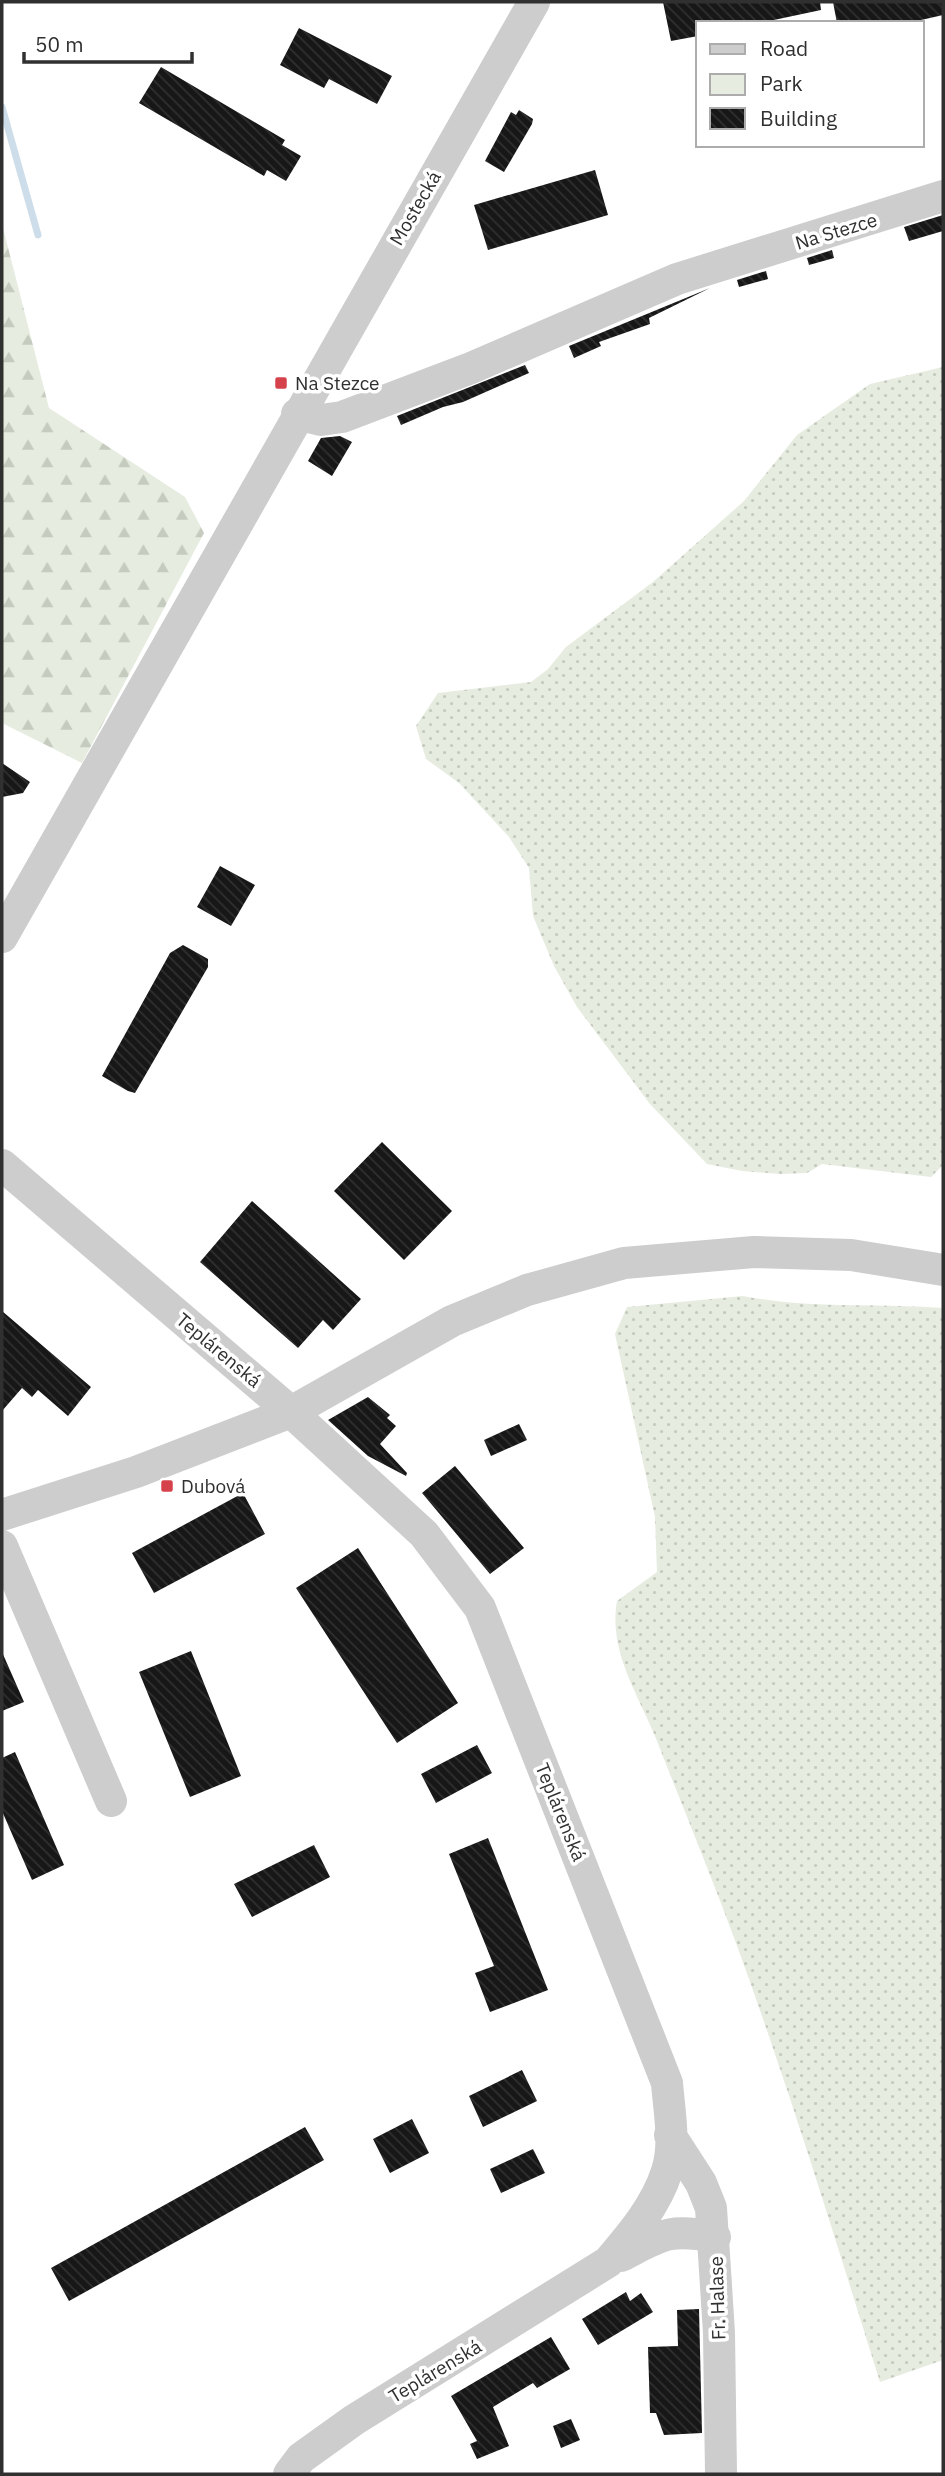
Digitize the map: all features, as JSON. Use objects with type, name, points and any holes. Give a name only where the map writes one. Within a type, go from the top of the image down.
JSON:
[{"type":"street","name":"Mostecká","points":[[2,937],[296,414],[534,2]]},
{"type":"street","name":"Na Stezce","points":[[296,414],[321,420],[342,417],[471,368],[677,279],[943,197]]},
{"type":"street","name":"Teplárenská","points":[[2,1165],[292,1412],[424,1534],[480,1608],[667,2083],[670,2135],[668,2170],[640,2225],[608,2262],[354,2420],[301,2458],[289,2474]]},
{"type":"street","points":[[2,1515],[135,1472],[292,1412],[452,1321],[527,1290],[624,1263],[754,1252],[851,1255],[943,1270]]},
{"type":"street","points":[[2,1546],[111,1801]]},
{"type":"street","points":[[670,2135],[701,2183],[711,2208],[715,2236]]},
{"type":"street","name":"Fr. Halase","points":[[608,2262],[660,2236],[683,2231],[715,2236],[721,2474]]},
{"type":"green space","points":[[2,224],[49,408],[185,497],[204,533],[82,763],[2,723]]},
{"type":"green space","points":[[943,367],[943,1165],[931,1177],[822,1164],[807,1173],[780,1174],[742,1171],[707,1164],[650,1104],[577,1007],[554,966],[533,916],[529,868],[509,837],[459,783],[426,759],[416,726],[438,693],[531,682],[548,669],[566,647],[653,582],[744,501],[797,435],[870,384]]},
{"type":"green space","points":[[743,1296],[792,1303],[943,1308],[943,2360],[880,2382],[756,1997],[657,1741],[627,1673],[617,1638],[617,1601],[657,1572],[655,1517],[615,1334],[627,1307]]},
{"type":"building","points":[[663,2],[820,2],[821,10],[769,21],[696,21],[696,36],[671,41]]},
{"type":"building","points":[[833,2],[943,2],[943,15],[917,21],[837,21]]},
{"type":"building","points":[[299,28],[392,76],[377,104],[329,79],[324,88],[280,65]]},
{"type":"building","points":[[161,67],[285,140],[282,145],[301,156],[286,181],[267,170],[264,176],[139,103]]},
{"type":"building","points":[[519,110],[533,119],[532,124],[504,172],[485,161],[511,112],[516,115]]},
{"type":"building","points":[[595,170],[608,215],[488,250],[474,205]]},
{"type":"building","points":[[943,215],[943,231],[909,241],[904,227]]},
{"type":"building","points":[[832,250],[834,258],[809,265],[807,258]]},
{"type":"building","points":[[766,271],[768,279],[739,287],[737,280]]},
{"type":"building","points":[[710,288],[649,318],[650,324],[599,342],[601,346],[574,358],[569,346]]},
{"type":"building","points":[[525,365],[529,373],[463,402],[443,407],[401,425],[397,416]]},
{"type":"building","points":[[340,436],[352,442],[332,476],[308,461],[321,438]]},
{"type":"building","points":[[2,763],[30,782],[23,793],[2,797]]},
{"type":"building","points":[[220,866],[255,885],[231,926],[197,907]]},
{"type":"building","points":[[183,945],[208,959],[208,967],[135,1093],[128,1091],[102,1076],[170,953]]},
{"type":"building","points":[[382,1142],[452,1211],[404,1260],[334,1191]]},
{"type":"building","points":[[252,1201],[361,1299],[333,1330],[323,1320],[298,1348],[200,1262]]},
{"type":"building","points":[[2,1311],[91,1387],[68,1416],[38,1390],[32,1397],[22,1388],[2,1411]]},
{"type":"building","points":[[368,1397],[390,1415],[387,1418],[396,1426],[380,1444],[407,1473],[406,1476],[368,1456],[328,1420]]},
{"type":"building","points":[[519,1424],[527,1440],[491,1456],[484,1440]]},
{"type":"building","points":[[455,1466],[524,1548],[490,1574],[422,1493]]},
{"type":"building","points":[[243,1493],[265,1534],[154,1593],[132,1553]]},
{"type":"building","points":[[358,1548],[458,1703],[397,1743],[296,1588]]},
{"type":"building","points":[[191,1651],[241,1776],[190,1797],[139,1672]]},
{"type":"building","points":[[2,1652],[24,1702],[2,1711]]},
{"type":"building","points":[[477,1745],[492,1773],[436,1803],[421,1774]]},
{"type":"building","points":[[15,1752],[64,1865],[32,1880],[2,1811],[2,1758]]},
{"type":"building","points":[[488,1838],[548,1990],[490,2012],[475,1973],[494,1966],[449,1854]]},
{"type":"building","points":[[314,1845],[330,1877],[252,1917],[234,1884]]},
{"type":"building","points":[[522,2070],[537,2101],[483,2127],[469,2096]]},
{"type":"building","points":[[412,2119],[429,2153],[390,2173],[373,2139]]},
{"type":"building","points":[[305,2127],[324,2160],[69,2301],[51,2268]]},
{"type":"building","points":[[533,2149],[545,2173],[501,2193],[490,2169]]},
{"type":"building","points":[[626,2292],[630,2301],[641,2293],[653,2312],[598,2345],[582,2319]]},
{"type":"building","points":[[699,2309],[702,2433],[664,2435],[656,2413],[650,2413],[648,2347],[678,2346],[677,2310]]},
{"type":"building","points":[[551,2337],[570,2369],[537,2388],[533,2383],[493,2407],[509,2446],[477,2459],[470,2444],[477,2441],[451,2396]]},
{"type":"building","points":[[571,2419],[580,2440],[561,2448],[553,2426]]},
{"type":"waterway","points":[[2,107],[38,235]]},
{"type":"place","name":"Na Stezce","points":[[281,383]]},
{"type":"place","name":"Dubová","points":[[167,1486]]}]
